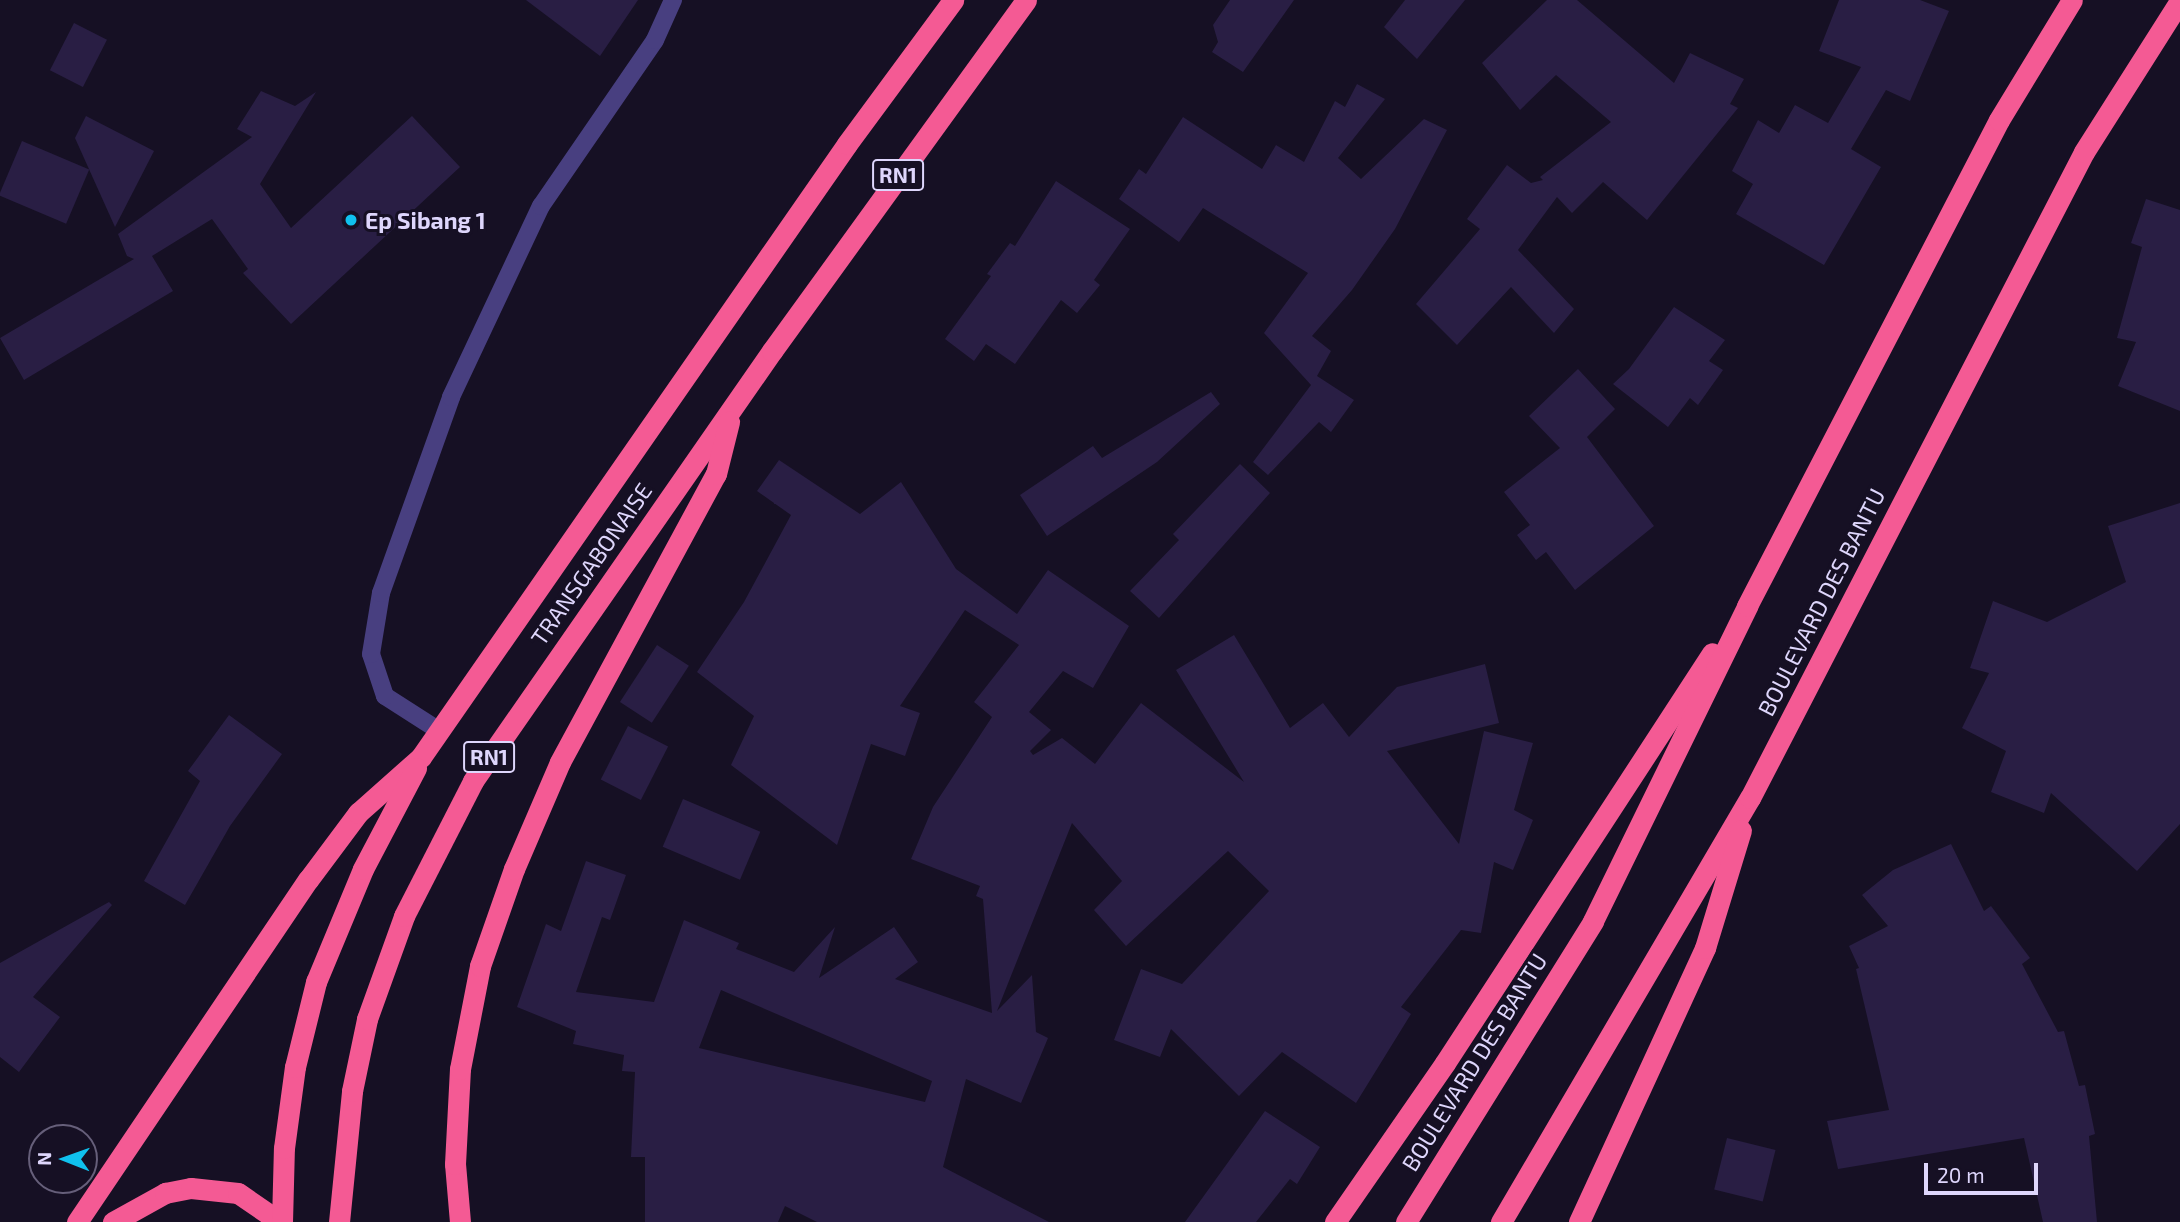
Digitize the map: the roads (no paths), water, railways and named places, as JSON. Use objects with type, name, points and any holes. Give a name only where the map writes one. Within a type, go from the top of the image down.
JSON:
[{"type":"highway","name":"TRANSGABONAISE","points":[[438,730],[847,144],[953,0]]},
{"type":"highway","name":"TRANSGABONAISE","points":[[339,1222],[352,1091],[367,1019],[404,916],[473,781],[732,408],[1026,0]]},
{"type":"highway","name":"BOULEVARD DES BANTU","points":[[1406,1222],[1593,921],[1747,607],[1999,120],[2072,0]]},
{"type":"highway","name":"BOULEVARD DES BANTU","points":[[1500,1222],[1750,798],[2084,152],[2180,1]]},
{"type":"highway","points":[[460,1222],[455,1164],[460,1069],[480,966],[513,869],[560,762],[716,474],[732,408]]},
{"type":"highway","points":[[1335,1222],[1445,1063],[1675,704],[1747,607]]},
{"type":"highway","name":"RN1","points":[[281,1222],[284,1148],[295,1067],[316,982],[363,869],[421,757],[438,730]]},
{"type":"highway","points":[[77,1222],[308,880],[358,813],[421,757]]},
{"type":"highway","points":[[1579,1222],[1705,948],[1750,798]]},
{"type":"highway","points":[[113,1222],[165,1193],[191,1188],[238,1193],[281,1222]]},
{"type":"street","points":[[438,730],[385,696],[371,654],[385,581],[451,397],[541,206],[655,40],[673,0]]},
{"type":"place","name":"Ep Sibang 1","points":[[351,220]]}]
